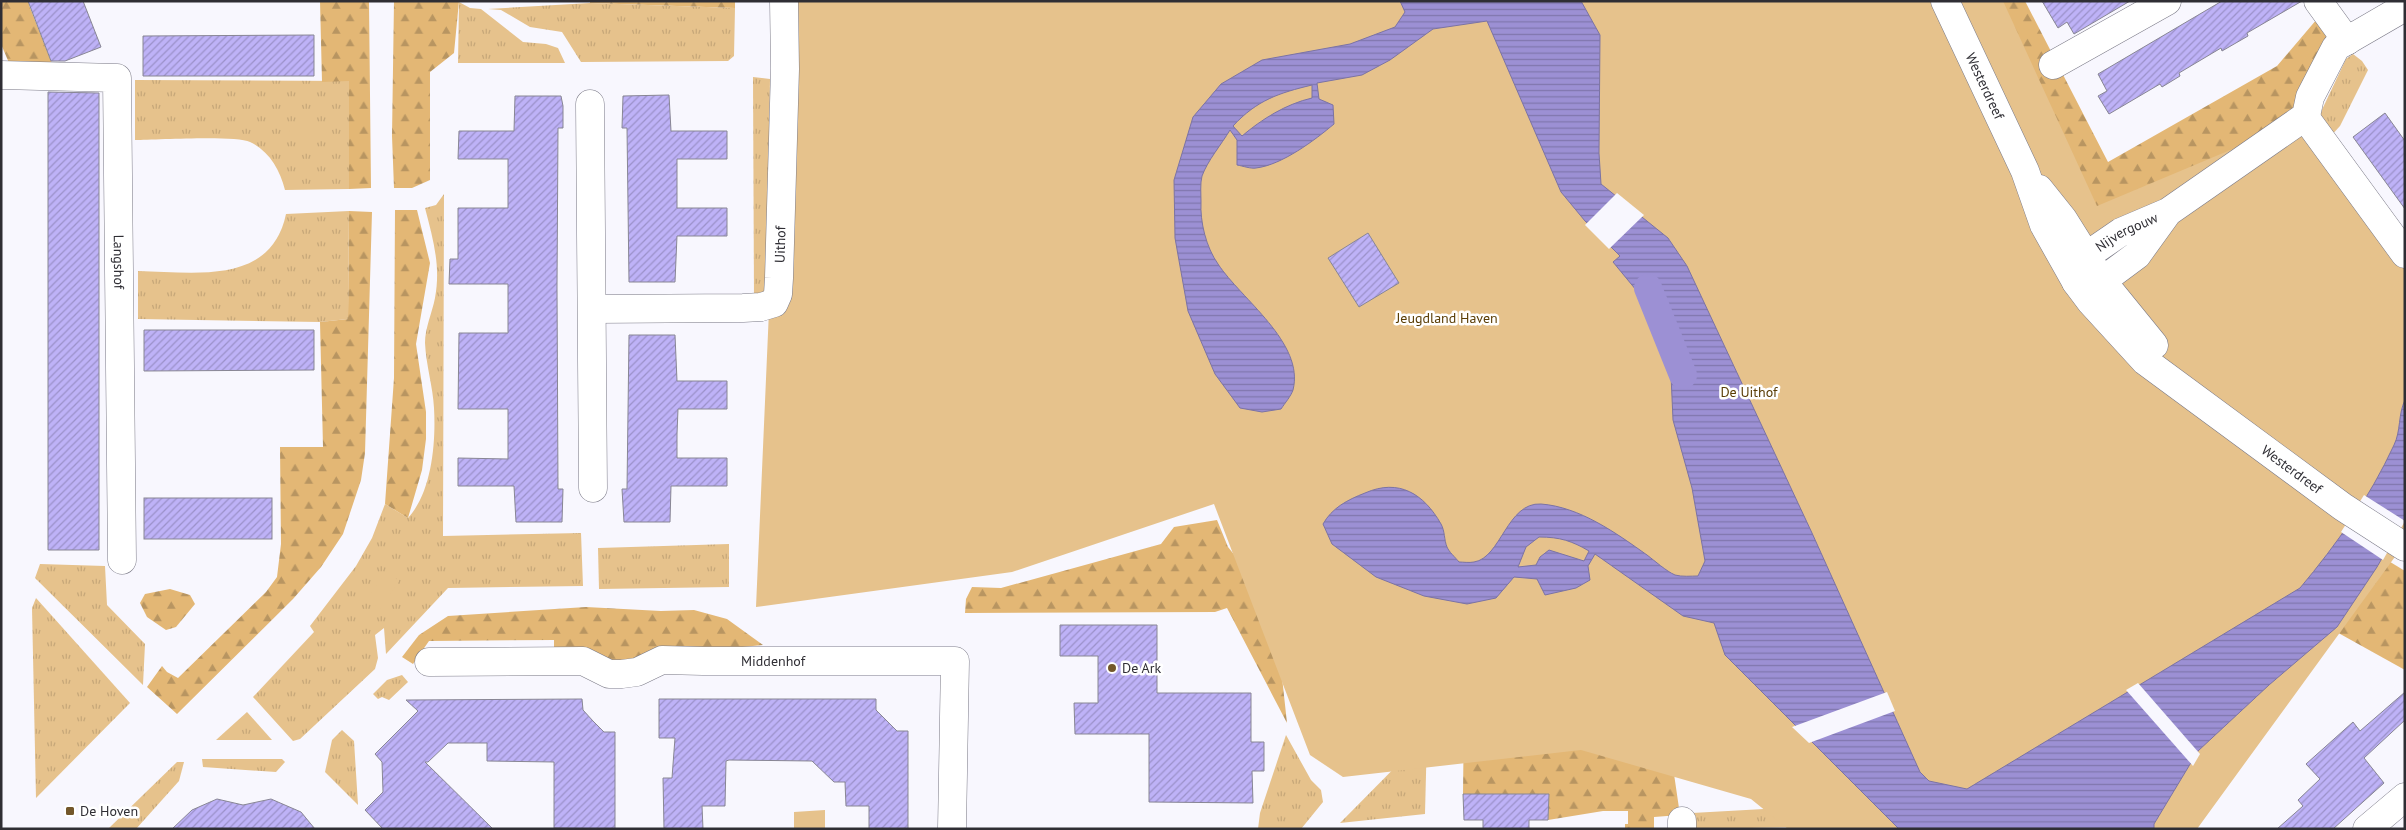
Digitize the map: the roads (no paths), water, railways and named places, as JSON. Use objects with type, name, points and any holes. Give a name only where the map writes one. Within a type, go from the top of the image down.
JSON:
[{"type":"street","name":"Uithof","points":[[592,309],[743,308],[761,307],[774,303],[778,294],[779,278],[785,69],[784,1]]},
{"type":"street","name":"Westerdreef","points":[[1945,1],[2025,171],[2044,225],[2089,281],[2091,302],[2145,361],[2182,386],[2343,507],[2405,547]]},
{"type":"street","points":[[2053,65],[2167,1]]},
{"type":"street","points":[[2318,1],[2347,41]]},
{"type":"street","points":[[2405,7],[2336,47],[2310,97],[2304,117],[2405,254]]},
{"type":"street","name":"Langshof","points":[[1,75],[117,78],[122,560]]},
{"type":"street","points":[[590,104],[593,488]]},
{"type":"street","name":"Nijvergouw","points":[[2168,212],[2137,255],[2089,281],[2086,256],[2121,232],[2168,212],[2304,117]]},
{"type":"street","name":"Westerdreef","points":[[2025,171],[2063,219],[2086,256]]},
{"type":"street","name":"Middenhof","points":[[429,662],[583,661],[609,674],[622,674],[637,672],[662,660],[682,659],[703,661],[955,661],[952,829]]},
{"type":"street","points":[[2367,829],[2405,797]]},
{"type":"waterway","points":[[1648,288],[1683,375]]},
{"type":"place","name":"De Ark","points":[[1112,668]]},
{"type":"place","name":"De Hoven","points":[[70,811]]},
{"type":"park label","name":"Jeugdland Haven","points":[[1447,318]]},
{"type":"park label","name":"De Uithof","points":[[1749,392]]}]
